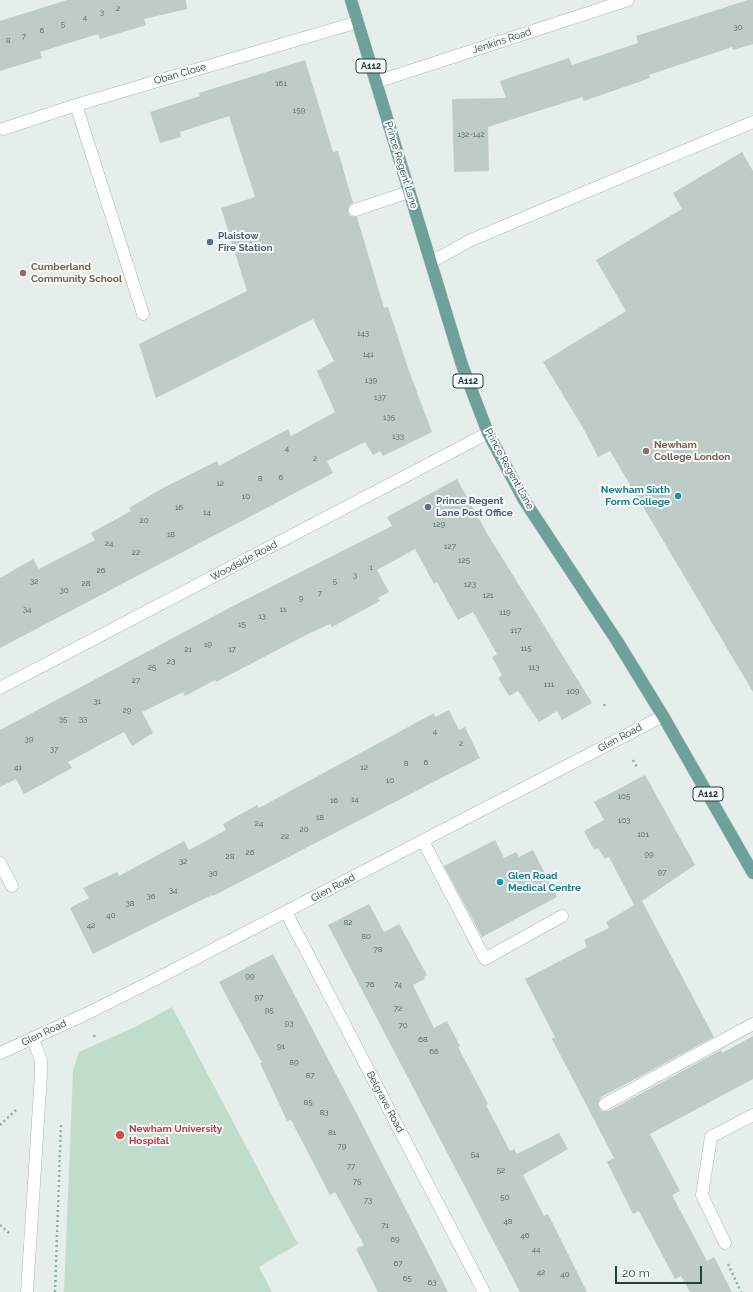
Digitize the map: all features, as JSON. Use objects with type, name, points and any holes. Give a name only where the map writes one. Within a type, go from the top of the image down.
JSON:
[{"type":"main road","name":"Prince Regent Lane","points":[[351,0],[462,365],[488,433],[524,500],[617,641],[663,716],[753,873]]},
{"type":"street","name":"Jenkins Road","points":[[376,82],[628,0]]},
{"type":"street","name":"Oban Close","points":[[2,130],[76,105],[358,22]]},
{"type":"street","points":[[76,105],[143,314]]},
{"type":"street","points":[[430,262],[471,240],[753,122]]},
{"type":"street","points":[[355,210],[409,192]]},
{"type":"street","name":"Woodside Road","points":[[0,688],[488,433]]},
{"type":"street","name":"Glen Road","points":[[0,1053],[33,1039],[156,979],[663,716]]},
{"type":"street","points":[[423,841],[485,959],[562,916]]},
{"type":"street","points":[[0,863],[12,886]]},
{"type":"street","name":"Belgrave Road","points":[[286,912],[484,1292]]},
{"type":"street","points":[[605,1104],[753,1024]]},
{"type":"street","points":[[28,1292],[41,1074],[41,1060],[33,1039]]},
{"type":"street","points":[[725,1243],[702,1195],[712,1137],[753,1115]]},
{"type":"path","points":[[633,760],[637,767]]},
{"type":"path","points":[[0,1125],[13,1112]]},
{"type":"path","points":[[55,1292],[54,1258],[61,1119]]},
{"type":"path","points":[[0,1225],[15,1238]]},
{"type":"path","points":[[725,1243],[722,1253],[741,1292]]},
{"type":"green space","name":"Newham University Hospital","points":[[172,1007],[298,1244],[259,1267],[272,1292],[64,1292],[73,1070],[79,1052],[137,1026]]},
{"type":"building","points":[[67,0],[186,0],[187,9],[144,19],[146,25],[100,39],[98,34],[40,52],[42,58],[0,71],[0,21]]},
{"type":"building","points":[[748,0],[753,0],[753,44],[733,50],[732,47],[649,75],[650,78],[584,101],[582,97],[488,127],[489,171],[454,172],[452,99],[506,98],[500,81],[569,58],[572,65],[638,43],[636,36]]},
{"type":"building","points":[[305,60],[333,152],[338,151],[353,203],[349,205],[348,212],[350,216],[357,217],[384,308],[388,307],[409,371],[432,432],[383,456],[380,451],[373,455],[365,442],[327,461],[333,473],[0,648],[0,578],[33,559],[39,569],[95,540],[91,533],[131,511],[129,508],[163,488],[217,461],[219,466],[288,429],[291,436],[335,412],[317,371],[334,361],[313,319],[156,398],[139,344],[247,291],[221,208],[255,197],[229,116],[180,132],[181,137],[160,143],[150,112],[200,96],[199,93]]},
{"type":"building","points":[[742,152],[753,171],[753,692],[610,451],[598,457],[582,426],[543,362],[626,311],[596,260],[682,209],[673,193]]},
{"type":"building","points":[[457,479],[488,535],[592,703],[562,720],[557,711],[539,722],[518,691],[509,696],[498,678],[502,675],[492,657],[497,654],[473,612],[458,620],[437,582],[434,584],[415,549],[377,570],[389,592],[378,598],[380,601],[332,627],[330,624],[308,634],[216,682],[215,680],[185,696],[183,692],[142,712],[153,733],[132,746],[124,732],[68,762],[72,768],[24,794],[16,779],[0,787],[0,730],[235,605],[392,526],[387,517]]},
{"type":"building","points":[[449,710],[459,730],[465,727],[480,758],[213,896],[212,895],[93,954],[70,908],[89,898],[83,888],[117,872],[119,876],[184,841],[189,850],[226,830],[223,824],[257,805],[259,808],[434,713],[435,717]]},
{"type":"building","points":[[645,775],[695,865],[642,901],[714,1037],[601,1097],[598,1104],[601,1111],[609,1111],[721,1050],[722,1053],[753,1036],[753,1079],[650,1134],[680,1191],[672,1195],[707,1261],[714,1257],[732,1292],[690,1292],[681,1276],[675,1279],[639,1211],[633,1214],[607,1162],[614,1158],[552,1039],[555,1037],[525,979],[587,947],[584,940],[609,928],[606,922],[634,905],[609,857],[605,859],[598,848],[594,850],[584,831],[604,820],[594,802]]},
{"type":"building","name":"Glen Road Medical Centre","points":[[495,840],[504,858],[516,852],[519,857],[533,850],[557,897],[482,937],[444,866]]},
{"type":"building","points":[[369,904],[384,932],[399,924],[427,975],[424,977],[425,979],[413,985],[434,1028],[447,1021],[460,1046],[458,1047],[488,1104],[486,1105],[510,1151],[514,1149],[517,1154],[559,1133],[568,1149],[523,1175],[544,1216],[548,1214],[587,1292],[520,1292],[328,925]]},
{"type":"building","points":[[273,954],[448,1292],[378,1292],[356,1249],[364,1245],[335,1192],[330,1195],[291,1120],[287,1121],[260,1063],[262,1063],[219,982]]},
{"type":"place","name":"Plaistow Fire Station","points":[[210,242]]},
{"type":"place","name":"Cumberland Community School","points":[[23,273]]},
{"type":"place","name":"Newham College London","points":[[646,451]]},
{"type":"place","name":"Newham Sixth Form College","points":[[678,496]]},
{"type":"place","name":"Prince Regent Lane Post Office","points":[[428,507]]},
{"type":"place","name":"Glen Road Medical Centre","points":[[500,882]]},
{"type":"place","name":"Newham University Hospital","points":[[120,1135]]}]
